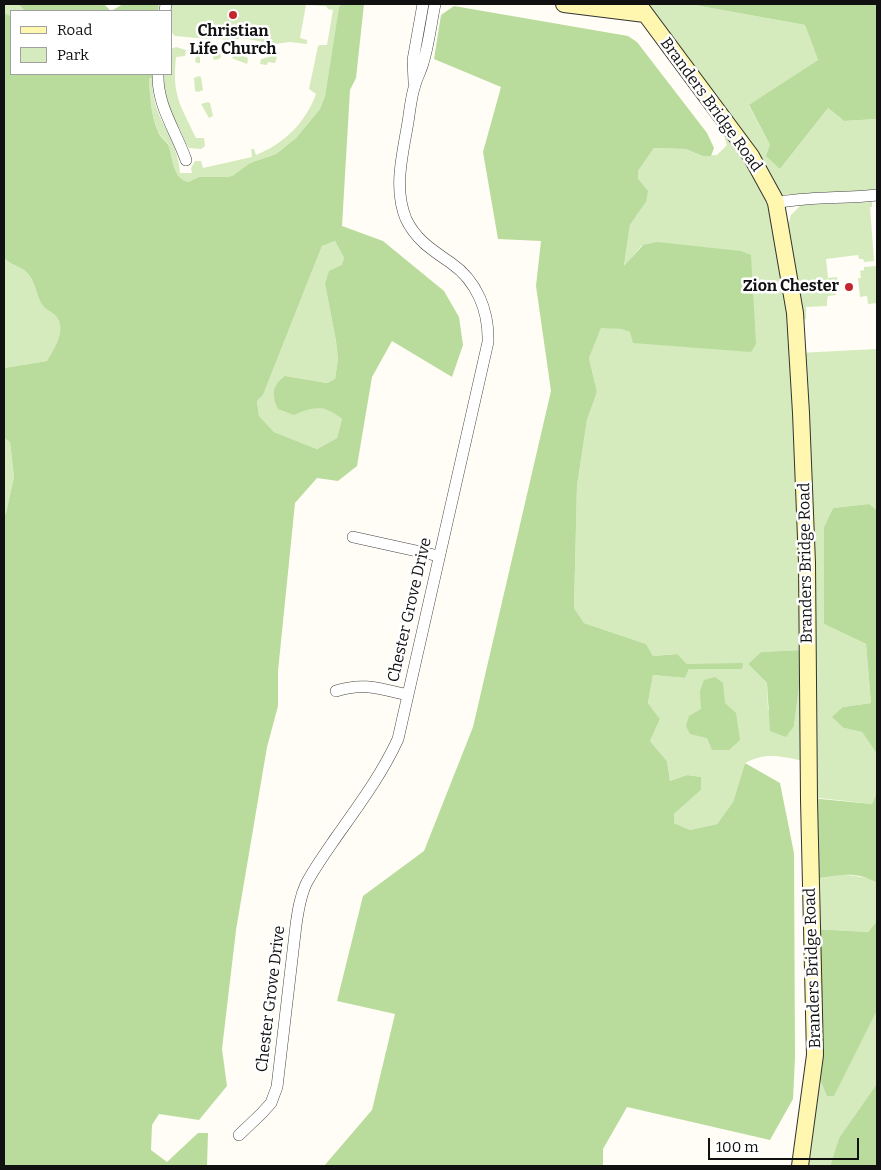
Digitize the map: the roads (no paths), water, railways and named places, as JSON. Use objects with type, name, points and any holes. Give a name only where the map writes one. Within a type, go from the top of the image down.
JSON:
[{"type":"street","name":"Chester Grove Drive","points":[[239,1135],[271,1103],[277,1087],[296,925],[299,907],[306,886],[316,867],[387,763],[398,739],[488,342],[488,327],[484,307],[476,289],[452,264],[425,246],[406,219],[401,202],[400,169],[414,86],[413,60],[423,4]]},
{"type":"street","name":"Chester Grove Drive","points":[[414,86],[423,63],[434,4]]},
{"type":"street","points":[[564,4],[642,9]]},
{"type":"street","name":"Branders Bridge Road","points":[[642,9],[751,156],[776,203],[795,313],[802,420],[807,562],[809,800],[815,1055],[800,1166]]},
{"type":"street","points":[[158,75],[164,111],[179,140],[186,160]]},
{"type":"street","points":[[776,203],[877,195]]},
{"type":"street","points":[[353,537],[439,556]]},
{"type":"street","points":[[336,691],[351,686],[365,686],[408,695]]},
{"type":"place","name":"Christian Life Church","points":[[233,15]]},
{"type":"place","name":"Zion Chester","points":[[849,287]]}]
